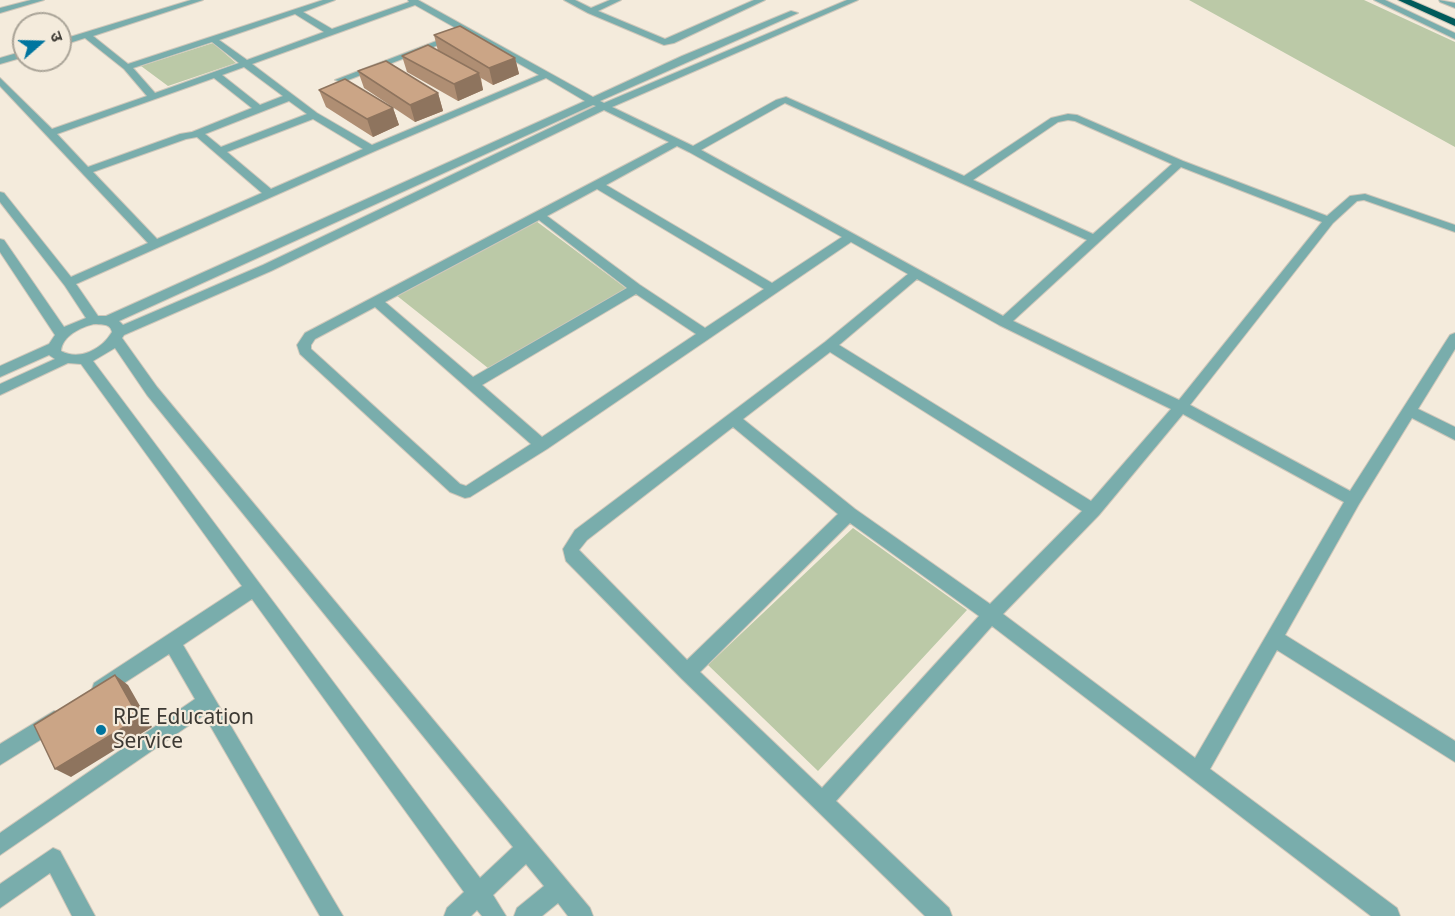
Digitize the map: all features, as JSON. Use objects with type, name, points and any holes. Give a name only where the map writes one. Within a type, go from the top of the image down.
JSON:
[{"type":"highway","points":[[1403,0],[1455,23]]},
{"type":"highway","points":[[1423,0],[1455,14]]},
{"type":"street","points":[[0,11],[40,0]]},
{"type":"street","points":[[72,39],[199,0]]},
{"type":"street","points":[[127,67],[331,0]]},
{"type":"street","points":[[568,0],[661,42],[667,42],[761,0]]},
{"type":"street","points":[[591,11],[617,0]]},
{"type":"street","points":[[0,372],[54,347],[62,335],[77,325],[100,320],[437,173],[685,57],[826,0]]},
{"type":"street","points":[[0,390],[66,359],[84,358],[97,354],[117,336],[267,268],[604,106],[854,0]]},
{"type":"street","points":[[1378,0],[1455,36]]},
{"type":"street","points":[[1443,0],[1455,6]]},
{"type":"street","points":[[51,133],[332,33],[414,1],[604,106],[693,150],[1004,322],[1181,407],[1353,500]]},
{"type":"street","points":[[297,12],[332,33]]},
{"type":"street","points":[[340,80],[469,31]]},
{"type":"street","points":[[87,34],[127,67],[153,97]]},
{"type":"street","points":[[213,39],[314,115],[371,148]]},
{"type":"street","points":[[381,65],[390,71]]},
{"type":"street","points":[[215,75],[259,109]]},
{"type":"street","points":[[69,284],[371,148],[451,109],[546,75]]},
{"type":"street","points":[[0,81],[155,244]]},
{"type":"street","points":[[86,171],[184,136],[196,134],[290,97]]},
{"type":"street","points":[[693,150],[786,100],[1096,240]]},
{"type":"street","points":[[221,151],[314,115]]},
{"type":"street","points":[[965,180],[1054,120],[1068,117],[1083,121],[1179,163],[1329,221]]},
{"type":"street","points":[[196,134],[221,151],[270,194]]},
{"type":"street","points":[[676,142],[310,336],[304,345],[305,351],[455,488],[465,492],[470,491],[849,238]]},
{"type":"street","points":[[1004,322],[1179,163]]},
{"type":"street","points":[[597,184],[772,288]]},
{"type":"street","points":[[0,195],[100,320],[117,326],[117,336],[152,391],[582,916]]},
{"type":"street","points":[[823,801],[990,615],[1093,510],[1181,407],[1329,221],[1354,198],[1365,197],[1455,229]]},
{"type":"street","points":[[538,214],[636,288],[704,333]]},
{"type":"street","points":[[0,243],[48,310],[62,335]]},
{"type":"street","points":[[915,274],[830,345],[581,535],[571,549],[572,556],[687,672],[941,916]]},
{"type":"street","points":[[472,384],[636,288]]},
{"type":"street","points":[[376,301],[542,445]]},
{"type":"street","points":[[1199,770],[1276,639],[1353,500],[1455,339]]},
{"type":"street","points":[[830,345],[1093,510]]},
{"type":"street","points":[[54,347],[55,353],[66,359]]},
{"type":"street","points":[[84,358],[495,916]]},
{"type":"street","points":[[1408,410],[1455,434]]},
{"type":"street","points":[[733,419],[849,514],[1199,770],[1389,916]]},
{"type":"street","points":[[687,672],[849,514]]},
{"type":"street","points":[[86,699],[254,588]]},
{"type":"street","points":[[1276,639],[1455,752]]},
{"type":"street","points":[[171,643],[332,916]]},
{"type":"street","points":[[0,845],[207,702]]},
{"type":"street","points":[[0,755],[67,711]]},
{"type":"street","points":[[455,916],[527,848]]},
{"type":"street","points":[[0,897],[53,858],[84,916]]},
{"type":"street","points":[[525,916],[559,888]]},
{"type":"green space","points":[[1189,0],[1364,0],[1455,42],[1455,147]]},
{"type":"green space","points":[[213,43],[236,63],[168,86],[141,66]]},
{"type":"green space","points":[[536,221],[627,289],[488,368],[396,295]]},
{"type":"green space","points":[[853,528],[967,610],[818,771],[708,665]]},
{"type":"building","points":[[460,26],[515,58],[489,68],[434,35]]},
{"type":"building","points":[[428,45],[479,73],[454,84],[402,56]]},
{"type":"building","points":[[386,61],[438,93],[410,105],[358,71]]},
{"type":"building","points":[[345,79],[393,108],[367,119],[319,90]]},
{"type":"building","name":"RPE Education Service","points":[[115,675],[139,718],[55,769],[34,725]]},
{"type":"place","name":"RPE Education Service","points":[[101,730]]}]
